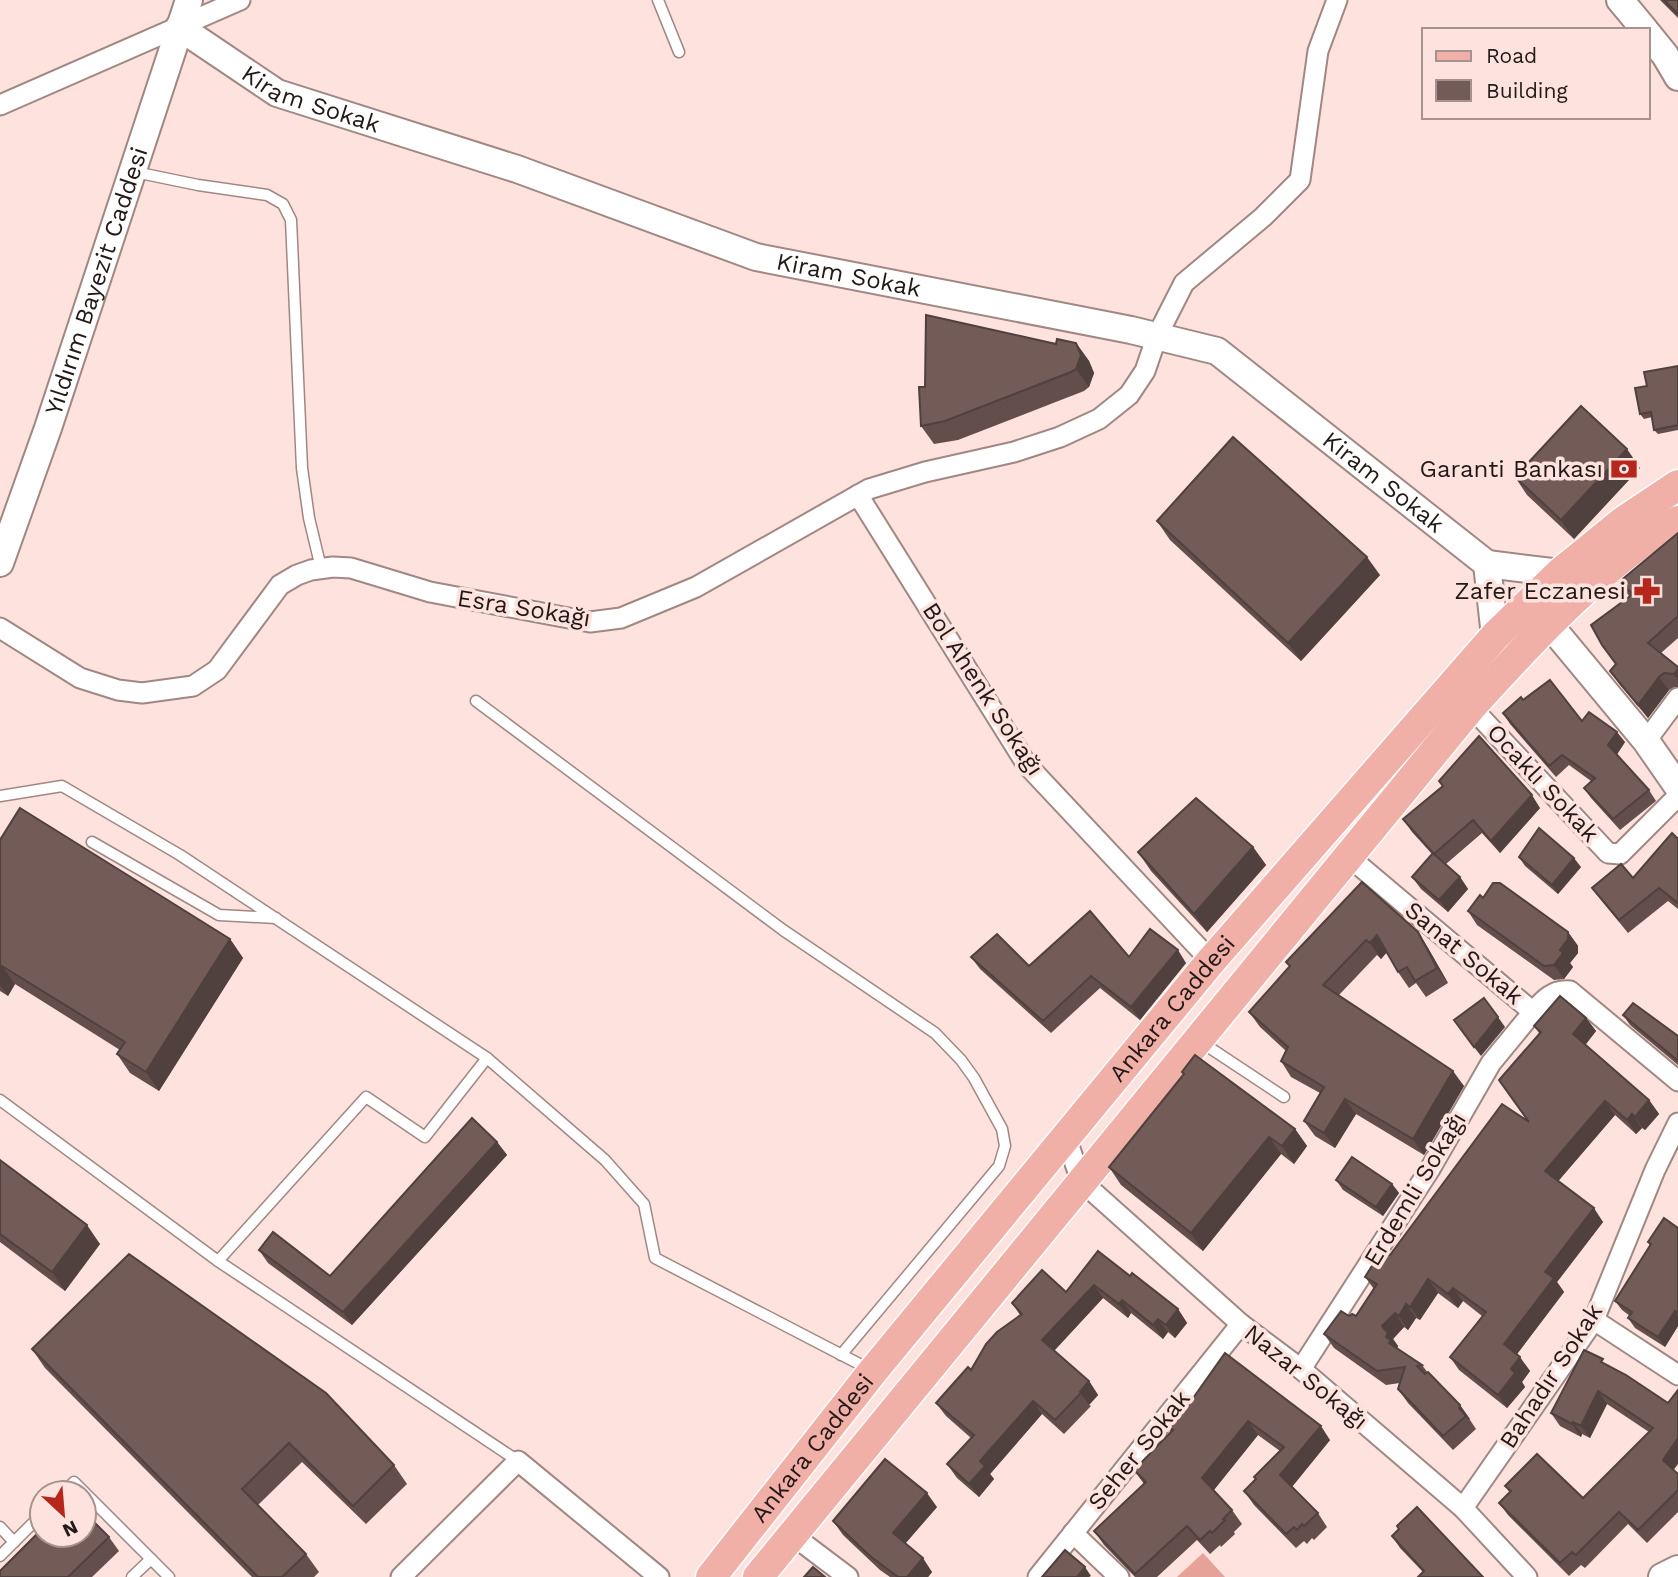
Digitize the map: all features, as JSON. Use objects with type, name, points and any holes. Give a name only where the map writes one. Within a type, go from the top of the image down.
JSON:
[{"type":"main road","name":"Ankara Caddesi","points":[[711,1577],[873,1371],[1211,961],[1495,636],[1560,573],[1624,521],[1678,485]]},
{"type":"main road","name":"Ankara Caddesi","points":[[758,1577],[1471,707],[1548,623],[1597,578],[1639,544],[1678,521]]},
{"type":"street","name":"Yıldırım Bayezit Caddesi","points":[[0,563],[48,428],[189,0]]},
{"type":"street","points":[[0,105],[240,0]]},
{"type":"street","name":"Esra Sokağı","points":[[0,628],[80,678],[118,690],[142,693],[193,686],[217,670],[280,585],[297,575],[321,568],[351,568],[430,592],[590,622],[621,618],[696,587],[869,489],[925,472],[1014,452],[1059,437],[1099,419],[1129,394],[1144,371],[1157,336],[1184,283],[1263,218],[1300,180],[1318,51],[1337,0]]},
{"type":"street","points":[[1620,0],[1643,28]]},
{"type":"street","name":"Kiram Sokak","points":[[178,27],[277,93],[517,169],[756,257],[1157,336],[1217,351],[1487,564]]},
{"type":"street","points":[[1650,36],[1678,78]]},
{"type":"street","name":"Bol Ahenk Sokağı","points":[[858,495],[1027,765],[1211,961]]},
{"type":"street","points":[[1495,636],[1487,564],[1560,573]]},
{"type":"street","points":[[1548,623],[1646,741],[1678,787]]},
{"type":"street","points":[[1646,741],[1678,698]]},
{"type":"street","name":"Ocaklı Sokak","points":[[1471,707],[1608,853],[1620,854],[1678,796]]},
{"type":"street","name":"Sanat Sokak","points":[[1348,856],[1532,1012],[1549,995],[1570,990],[1678,1081]]},
{"type":"street","name":"Erdemli Sokağı","points":[[1301,1369],[1430,1169],[1491,1063],[1532,1012]]},
{"type":"street","name":"Bahadır Sokak","points":[[1464,1508],[1594,1320],[1655,1170],[1678,1123]]},
{"type":"street","points":[[1066,1137],[1081,1181]]},
{"type":"street","name":"Nazar Sokağı","points":[[1081,1181],[1241,1324],[1301,1369],[1464,1508],[1527,1577]]},
{"type":"street","points":[[1594,1320],[1667,1365],[1678,1375]]},
{"type":"street","name":"Seher Sokak","points":[[1038,1577],[1241,1324]]},
{"type":"street","points":[[401,1577],[518,1461],[659,1577]]},
{"type":"street","points":[[1073,1533],[1119,1577]]},
{"type":"street","points":[[791,1534],[848,1577]]},
{"type":"street","points":[[1662,1577],[1678,1569]]},
{"type":"lane","points":[[658,0],[679,52]]},
{"type":"lane","points":[[132,172],[267,195],[283,204],[288,212],[291,220],[302,468],[309,518],[321,568]]},
{"type":"lane","points":[[476,701],[772,922],[935,1033],[961,1060],[999,1121],[1005,1146],[999,1166],[841,1354]]},
{"type":"lane","points":[[0,796],[62,786],[180,855],[276,918],[487,1058],[605,1160],[644,1203],[655,1258],[873,1371]]},
{"type":"lane","points":[[92,842],[219,915],[276,918]]},
{"type":"lane","points":[[1197,1039],[1284,1097]]},
{"type":"lane","points":[[218,1261],[366,1097],[425,1137],[487,1058]]},
{"type":"lane","points":[[0,1100],[218,1261],[518,1461]]},
{"type":"lane","points":[[98,1506],[169,1577]]},
{"type":"lane","points":[[0,1527],[14,1542]]},
{"type":"lane","points":[[0,1556],[28,1528]]},
{"type":"lane","points":[[132,1577],[151,1559]]},
{"type":"shaded area","points":[[1203,1553],[1225,1577],[1177,1577]]},
{"type":"building","points":[[1664,0],[1678,0],[1678,14]]},
{"type":"building","points":[[926,315],[1056,344],[1057,339],[1076,343],[1081,355],[1076,369],[1071,372],[945,421],[921,426],[919,387],[925,387]]},
{"type":"building","points":[[1678,366],[1678,425],[1654,430],[1651,412],[1640,414],[1635,388],[1647,386],[1644,372]]},
{"type":"building","points":[[1581,406],[1627,449],[1561,520],[1515,477]]},
{"type":"building","points":[[1233,437],[1367,557],[1288,643],[1157,521]]},
{"type":"building","points":[[1678,533],[1678,616],[1648,643],[1678,669],[1674,674],[1664,673],[1659,677],[1638,705],[1610,671],[1616,664],[1591,625],[1633,594],[1619,582]]},
{"type":"building","points":[[1550,680],[1582,721],[1589,712],[1617,732],[1608,745],[1649,790],[1613,819],[1584,788],[1595,778],[1562,755],[1549,766],[1503,713],[1521,697],[1523,700]]},
{"type":"building","points":[[1479,736],[1532,795],[1491,841],[1473,820],[1434,854],[1460,877],[1439,900],[1412,877],[1433,853],[1403,819],[1443,786],[1439,781]]},
{"type":"building","points":[[1196,798],[1253,847],[1194,914],[1138,852]]},
{"type":"building","points":[[20,808],[230,939],[146,1072],[117,1054],[125,1042],[2,966],[0,969],[0,840]]},
{"type":"building","points":[[1539,828],[1574,858],[1552,885],[1519,857]]},
{"type":"building","points":[[1672,833],[1678,839],[1678,903],[1659,888],[1619,920],[1592,888],[1621,864],[1633,878]]},
{"type":"building","points":[[1362,882],[1418,932],[1437,968],[1415,981],[1407,967],[1398,972],[1377,935],[1370,943],[1366,940],[1323,985],[1453,1071],[1413,1139],[1345,1099],[1324,1133],[1304,1121],[1324,1087],[1281,1061],[1288,1047],[1249,1012],[1290,966],[1286,962]]},
{"type":"building","points":[[1493,883],[1500,883],[1568,932],[1568,939],[1560,950],[1563,953],[1554,965],[1544,966],[1468,911],[1480,895],[1483,898]]},
{"type":"building","points":[[1090,911],[1129,957],[1150,929],[1178,950],[1131,1007],[1091,976],[1043,1021],[971,957],[997,934],[1029,966]]},
{"type":"building","points":[[1560,996],[1586,1018],[1573,1034],[1649,1100],[1635,1117],[1632,1114],[1627,1120],[1605,1101],[1545,1171],[1594,1208],[1545,1272],[1554,1278],[1504,1344],[1520,1357],[1511,1369],[1515,1373],[1498,1395],[1450,1357],[1486,1312],[1453,1288],[1448,1294],[1428,1279],[1410,1307],[1406,1304],[1399,1316],[1395,1313],[1382,1326],[1388,1333],[1386,1337],[1391,1340],[1389,1343],[1422,1365],[1417,1366],[1425,1374],[1428,1372],[1460,1405],[1459,1408],[1466,1416],[1443,1436],[1398,1389],[1405,1367],[1377,1371],[1324,1334],[1341,1311],[1349,1316],[1356,1316],[1377,1284],[1365,1277],[1382,1250],[1390,1255],[1502,1104],[1529,1122],[1499,1080],[1541,1032],[1534,1026]]},
{"type":"building","points":[[1484,998],[1498,1017],[1474,1047],[1454,1020]]},
{"type":"building","points":[[1633,1003],[1678,1036],[1677,1060],[1623,1015]]},
{"type":"building","points":[[1195,1055],[1295,1129],[1282,1146],[1269,1137],[1191,1233],[1109,1167],[1184,1074],[1182,1072]]},
{"type":"building","points":[[472,1118],[497,1142],[343,1312],[259,1250],[273,1232],[330,1276]]},
{"type":"building","points":[[1352,1157],[1392,1184],[1376,1207],[1336,1180]]},
{"type":"building","points":[[0,1160],[87,1225],[52,1272],[0,1234]]},
{"type":"building","points":[[1664,1218],[1678,1228],[1678,1312],[1675,1311],[1658,1337],[1628,1318],[1632,1312],[1615,1301]]},
{"type":"building","points":[[1098,1251],[1130,1276],[1132,1273],[1178,1309],[1166,1325],[1158,1319],[1153,1325],[1122,1300],[1119,1304],[1094,1285],[1042,1340],[1089,1381],[1055,1420],[1033,1401],[980,1461],[985,1466],[969,1484],[947,1464],[974,1435],[936,1403],[968,1367],[971,1370],[986,1344],[997,1332],[1022,1314],[1012,1303],[1042,1270],[1066,1292]]},
{"type":"building","points":[[129,1254],[326,1393],[394,1465],[353,1506],[289,1443],[242,1489],[306,1554],[282,1577],[258,1577],[32,1349]]},
{"type":"building","points":[[1584,1350],[1603,1359],[1601,1362],[1668,1403],[1678,1390],[1678,1438],[1663,1460],[1678,1474],[1678,1490],[1638,1530],[1619,1512],[1576,1555],[1572,1552],[1560,1563],[1499,1503],[1511,1491],[1505,1486],[1537,1454],[1583,1498],[1653,1428],[1598,1391],[1581,1426],[1551,1413]]},
{"type":"building","points":[[1225,1353],[1321,1426],[1280,1475],[1318,1513],[1304,1526],[1302,1524],[1297,1530],[1294,1527],[1286,1534],[1244,1491],[1284,1447],[1248,1421],[1202,1478],[1232,1510],[1223,1519],[1225,1520],[1200,1540],[1187,1526],[1135,1574],[1094,1531],[1146,1482],[1134,1470],[1173,1430],[1167,1426],[1189,1399],[1191,1401]]},
{"type":"building","points":[[885,1459],[927,1493],[893,1533],[923,1558],[907,1577],[898,1577],[870,1556],[833,1521]]},
{"type":"building","points":[[1417,1507],[1483,1577],[1418,1577],[1424,1571],[1392,1536],[1399,1529],[1397,1526]]},
{"type":"building","points":[[98,1526],[109,1537],[98,1548]]},
{"type":"building","points":[[28,1543],[28,1549],[97,1549],[68,1577],[0,1577],[0,1571]]},
{"type":"building","points":[[1065,1550],[1085,1567],[1077,1577],[1042,1577]]},
{"type":"building","points":[[813,1567],[825,1577],[804,1577]]},
{"type":"place","name":"Garanti Bankası","points":[[1624,469]]},
{"type":"place","name":"Zafer Eczanesi","points":[[1647,591]]}]
